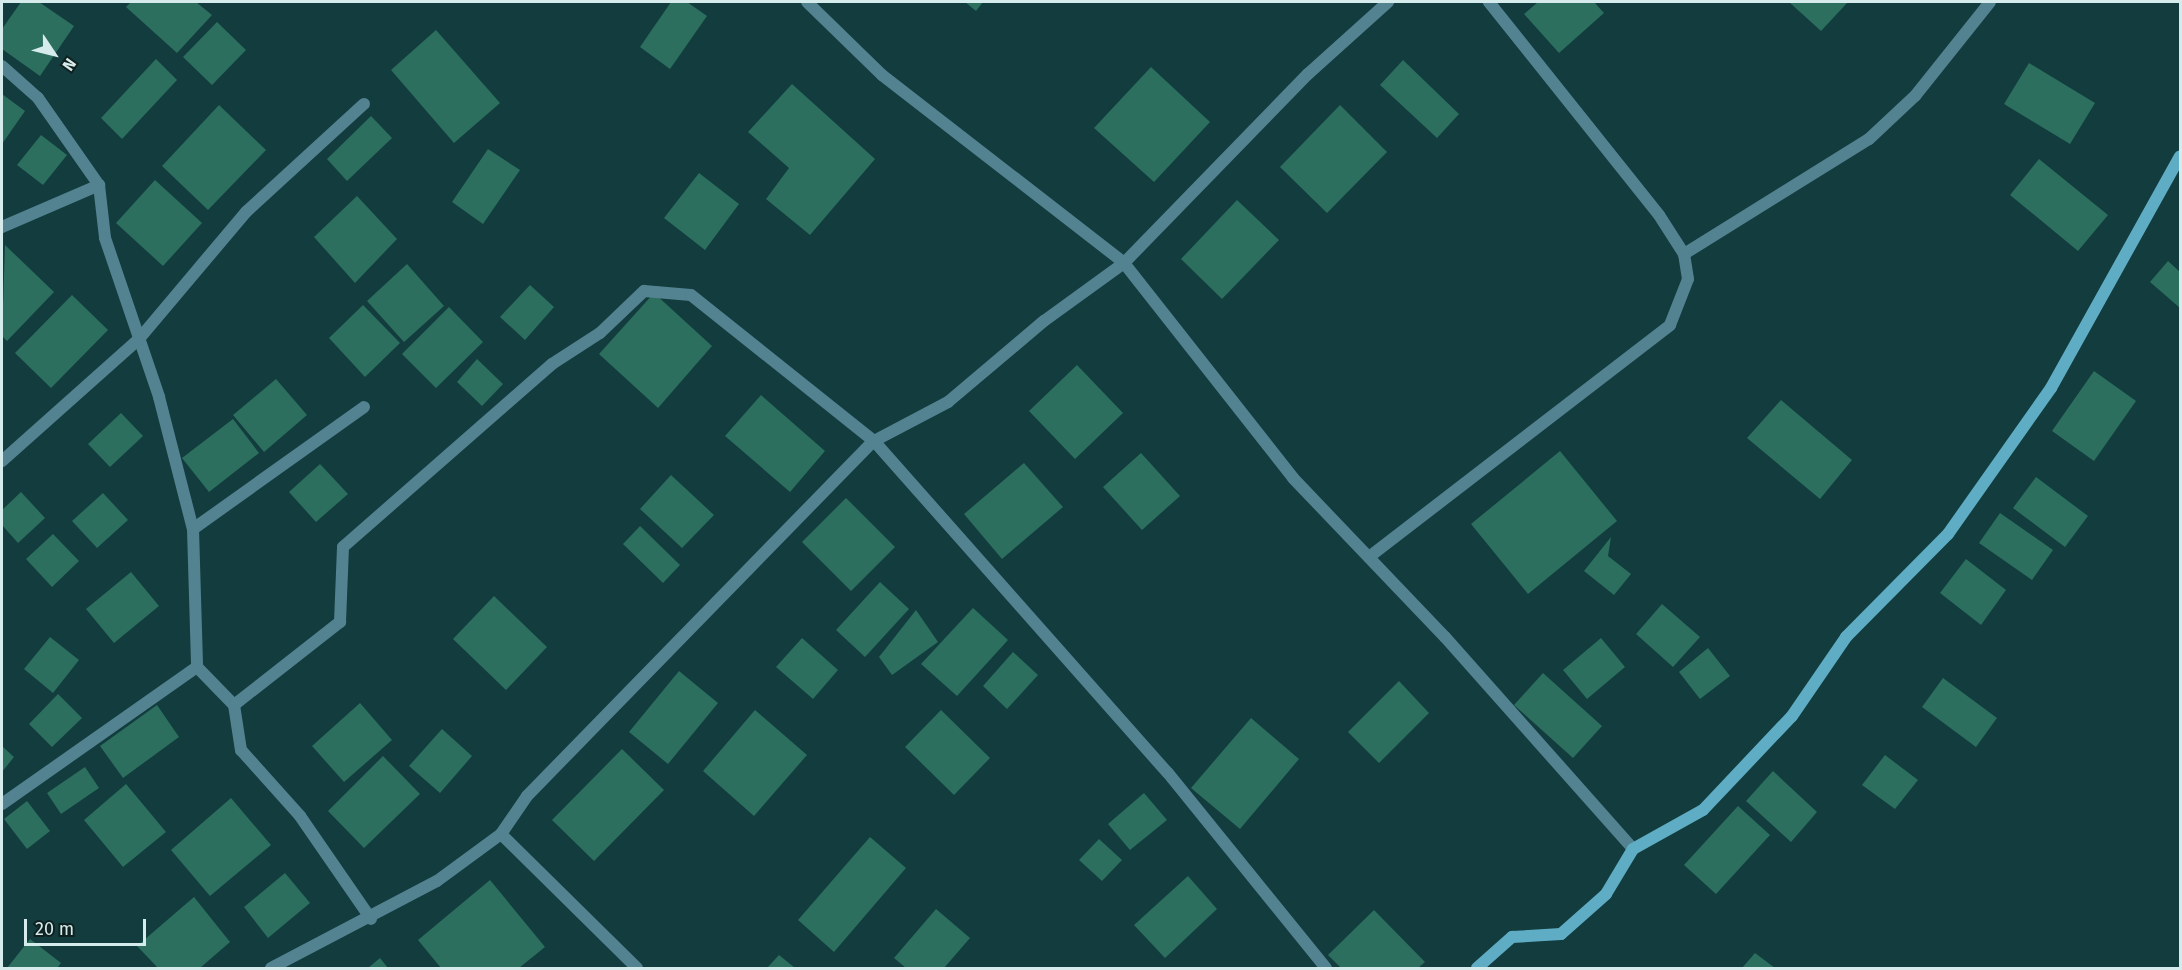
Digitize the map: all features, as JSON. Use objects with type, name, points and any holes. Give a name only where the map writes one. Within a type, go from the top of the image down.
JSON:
[{"type":"main road","points":[[1477,969],[1512,938],[1561,934],[1606,894],[1633,849],[1703,810],[1792,716],[1846,637],[1948,534],[2051,388],[2181,156]]},
{"type":"street","points":[[807,2],[882,75],[1124,263],[1293,478],[1369,557],[1633,849]]},
{"type":"street","points":[[271,969],[371,919],[437,881],[501,834],[527,796],[874,441],[948,402],[1044,321],[1124,263],[1308,74],[1388,2]]},
{"type":"street","points":[[1369,557],[1670,325],[1688,279],[1684,254],[1489,2]]},
{"type":"street","points":[[1684,254],[1869,139],[1915,96],[1990,2]]},
{"type":"street","points":[[2,66],[38,98],[99,185],[105,238],[139,339],[193,529],[197,667],[234,705],[241,750],[300,816],[371,919]]},
{"type":"street","points":[[2,461],[139,339],[246,212],[364,104]]},
{"type":"street","points":[[2,227],[99,185]]},
{"type":"street","points":[[234,705],[340,621],[343,547],[552,364],[600,333],[644,291],[691,295],[874,441],[1168,772],[1326,969]]},
{"type":"street","points":[[193,529],[364,407]]},
{"type":"street","points":[[2,804],[197,667]]},
{"type":"street","points":[[501,834],[637,969]]},
{"type":"building","points":[[21,2],[39,2],[74,26],[40,76],[2,49],[2,29]]},
{"type":"building","points":[[131,2],[196,2],[212,15],[177,53],[126,7]]},
{"type":"building","points":[[671,2],[687,2],[707,16],[670,69],[640,47]]},
{"type":"building","points":[[965,2],[983,2],[976,11]]},
{"type":"building","points":[[1538,2],[1594,2],[1604,13],[1559,53],[1524,14]]},
{"type":"building","points":[[1789,2],[1848,2],[1821,31]]},
{"type":"building","points":[[217,22],[246,50],[212,85],[183,57]]},
{"type":"building","points":[[436,30],[500,103],[454,143],[391,70]]},
{"type":"building","points":[[156,59],[177,80],[122,139],[101,118]]},
{"type":"building","points":[[1403,60],[1459,114],[1437,138],[1380,85]]},
{"type":"building","points":[[2029,63],[2095,103],[2070,144],[2004,104]]},
{"type":"building","points":[[1151,67],[1210,122],[1154,182],[1094,128]]},
{"type":"building","points":[[792,84],[875,159],[810,235],[766,199],[789,168],[748,132]]},
{"type":"building","points":[[2,94],[25,111],[2,144]]},
{"type":"building","points":[[219,105],[266,150],[208,210],[162,166]]},
{"type":"building","points":[[1340,105],[1387,152],[1327,213],[1280,167]]},
{"type":"building","points":[[371,116],[392,138],[347,181],[327,159]]},
{"type":"building","points":[[41,135],[67,155],[43,185],[17,165]]},
{"type":"building","points":[[488,149],[520,170],[483,224],[452,202]]},
{"type":"building","points":[[2039,159],[2108,215],[2078,251],[2010,195]]},
{"type":"building","points":[[699,173],[739,204],[705,250],[664,218]]},
{"type":"building","points":[[155,180],[202,223],[163,266],[116,223]]},
{"type":"building","points":[[357,196],[397,239],[355,283],[314,237]]},
{"type":"building","points":[[1237,200],[1279,240],[1222,299],[1181,259]]},
{"type":"building","points":[[5,245],[54,292],[7,341],[2,336]]},
{"type":"building","points":[[2168,261],[2180,272],[2180,308],[2150,282]]},
{"type":"building","points":[[407,264],[444,306],[404,342],[367,301]]},
{"type":"building","points":[[530,285],[554,307],[525,340],[500,317]]},
{"type":"building","points":[[654,293],[712,346],[658,408],[599,354]]},
{"type":"building","points":[[72,295],[108,330],[51,388],[15,353]]},
{"type":"building","points":[[363,305],[400,343],[365,377],[329,338]]},
{"type":"building","points":[[449,307],[483,342],[436,388],[402,354]]},
{"type":"building","points":[[477,359],[503,384],[482,406],[457,382]]},
{"type":"building","points":[[1077,365],[1123,413],[1075,459],[1029,411]]},
{"type":"building","points":[[2094,371],[2136,401],[2094,461],[2052,431]]},
{"type":"building","points":[[276,379],[307,415],[264,452],[233,415]]},
{"type":"building","points":[[761,395],[825,451],[790,492],[725,436]]},
{"type":"building","points":[[1781,400],[1852,460],[1820,499],[1747,438]]},
{"type":"building","points":[[121,413],[143,436],[110,467],[88,444]]},
{"type":"building","points":[[233,419],[259,453],[209,492],[182,458]]},
{"type":"building","points":[[1560,451],[1617,521],[1528,594],[1471,524]]},
{"type":"building","points":[[1141,453],[1180,496],[1142,530],[1103,487]]},
{"type":"building","points":[[1024,463],[1063,507],[1002,559],[964,514]]},
{"type":"building","points":[[320,464],[348,494],[316,522],[289,492]]},
{"type":"building","points":[[671,475],[714,515],[682,548],[640,509]]},
{"type":"building","points":[[2036,477],[2088,516],[2065,547],[2013,508]]},
{"type":"building","points":[[21,492],[45,518],[18,543],[2,525],[2,510]]},
{"type":"building","points":[[103,493],[128,520],[97,548],[72,521]]},
{"type":"building","points":[[846,498],[895,547],[851,591],[802,542]]},
{"type":"building","points":[[2000,513],[2053,550],[2032,580],[1979,543]]},
{"type":"building","points":[[640,526],[680,565],[663,583],[623,544]]},
{"type":"building","points":[[53,534],[79,561],[52,587],[26,559]]},
{"type":"building","points":[[1611,537],[1608,556],[1631,574],[1614,595],[1584,571]]},
{"type":"building","points":[[1966,559],[2006,590],[1981,625],[1940,593]]},
{"type":"building","points":[[131,572],[159,606],[114,643],[86,609]]},
{"type":"building","points":[[880,582],[909,609],[865,657],[836,630]]},
{"type":"building","points":[[494,596],[547,647],[506,690],[453,639]]},
{"type":"building","points":[[1662,604],[1700,637],[1673,667],[1636,634]]},
{"type":"building","points":[[973,608],[1008,640],[957,696],[921,664]]},
{"type":"building","points":[[916,610],[938,642],[892,675],[879,657]]},
{"type":"building","points":[[50,637],[79,660],[53,693],[24,669]]},
{"type":"building","points":[[802,638],[838,670],[813,699],[776,667]]},
{"type":"building","points":[[1601,638],[1625,667],[1587,699],[1563,670]]},
{"type":"building","points":[[1708,648],[1730,676],[1700,699],[1679,672]]},
{"type":"building","points":[[1013,652],[1038,675],[1007,709],[983,686]]},
{"type":"building","points":[[679,671],[718,703],[668,764],[629,732]]},
{"type":"building","points":[[1543,673],[1602,726],[1573,758],[1514,705]]},
{"type":"building","points":[[1943,678],[1997,718],[1976,747],[1922,707]]},
{"type":"building","points":[[1399,681],[1429,713],[1379,763],[1348,732]]},
{"type":"building","points":[[58,694],[82,718],[52,747],[29,724]]},
{"type":"building","points":[[360,703],[392,740],[344,782],[312,746]]},
{"type":"building","points":[[157,705],[179,737],[123,778],[100,746]]},
{"type":"building","points":[[755,710],[807,755],[754,816],[703,771]]},
{"type":"building","points":[[941,710],[990,758],[954,795],[905,747]]},
{"type":"building","points":[[1251,718],[1299,759],[1240,829],[1191,788]]},
{"type":"building","points":[[442,729],[472,756],[440,793],[409,766]]},
{"type":"building","points":[[2,746],[14,757],[2,772]]},
{"type":"building","points":[[622,749],[664,790],[594,861],[552,820]]},
{"type":"building","points":[[1885,755],[1918,780],[1895,809],[1862,785]]},
{"type":"building","points":[[383,756],[420,794],[364,848],[328,811]]},
{"type":"building","points":[[85,767],[99,788],[61,814],[47,793]]},
{"type":"building","points":[[1773,771],[1817,812],[1791,842],[1746,801]]},
{"type":"building","points":[[126,784],[166,832],[123,867],[84,820]]},
{"type":"building","points":[[1144,793],[1167,820],[1130,850],[1108,824]]},
{"type":"building","points":[[231,798],[271,845],[210,896],[171,850]]},
{"type":"building","points":[[27,801],[50,831],[27,849],[4,819]]},
{"type":"building","points":[[1738,806],[1770,835],[1716,894],[1684,865]]},
{"type":"building","points":[[870,837],[906,868],[834,952],[798,920]]},
{"type":"building","points":[[1099,839],[1122,860],[1102,881],[1079,860]]},
{"type":"building","points":[[285,873],[310,903],[268,938],[244,907]]},
{"type":"building","points":[[1188,876],[1217,909],[1165,958],[1134,925]]},
{"type":"building","points":[[490,880],[545,947],[519,968],[441,968],[418,940]]},
{"type":"building","points":[[194,897],[230,942],[200,968],[158,968],[137,946]]},
{"type":"building","points":[[936,909],[970,938],[944,968],[906,968],[894,958]]},
{"type":"building","points":[[1374,910],[1425,962],[1418,968],[1341,968],[1328,955]]},
{"type":"building","points":[[30,939],[61,963],[57,968],[7,968]]},
{"type":"building","points":[[1755,953],[1775,968],[1742,968]]},
{"type":"building","points":[[779,955],[795,968],[767,968]]},
{"type":"building","points":[[380,958],[388,968],[368,968]]}]
